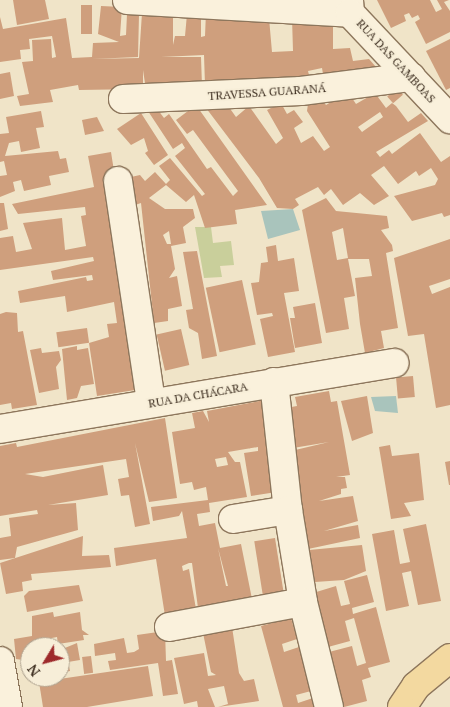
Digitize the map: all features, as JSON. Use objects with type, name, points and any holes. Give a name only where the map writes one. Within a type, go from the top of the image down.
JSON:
[{"type":"main road","points":[[402,707],[416,686],[450,658]]},
{"type":"street","points":[[127,0],[350,6]]},
{"type":"street","name":"RUA DAS GAMBOAS","points":[[350,6],[450,119]]},
{"type":"street","name":"TRAVESSA GUARANÁ","points":[[123,99],[301,91],[411,77]]},
{"type":"street","points":[[118,181],[151,403]]},
{"type":"street","name":"RUA DA CHÁCARA","points":[[0,429],[395,363]]},
{"type":"street","points":[[274,382],[288,510],[303,602],[329,707]]},
{"type":"street","points":[[233,519],[288,510]]},
{"type":"street","points":[[169,627],[303,602]]},
{"type":"street","points":[[0,661],[8,707]]},
{"type":"green space","points":[[195,227],[211,227],[213,243],[231,241],[234,265],[220,266],[222,277],[204,278]]},
{"type":"water","points":[[293,209],[300,230],[268,239],[261,211]]},
{"type":"water","points":[[396,396],[398,413],[375,411],[371,397]]},
{"type":"building","points":[[13,0],[45,0],[49,19],[17,25]]},
{"type":"building","points":[[377,0],[430,0],[436,12],[442,9],[437,0],[449,0],[444,2],[450,11],[450,32],[426,44],[415,22],[420,19],[418,15],[412,18],[409,13],[404,15],[406,21],[391,28]]},
{"type":"building","points":[[81,5],[92,5],[92,34],[81,34]]},
{"type":"building","points":[[101,6],[122,7],[120,36],[126,35],[127,14],[139,15],[138,57],[92,59],[139,58],[142,13],[173,16],[173,45],[175,36],[185,36],[187,14],[201,14],[201,37],[205,36],[206,12],[237,14],[237,20],[269,18],[272,52],[293,51],[292,18],[333,23],[333,49],[350,48],[353,61],[369,59],[383,75],[324,80],[322,68],[308,71],[311,83],[205,85],[204,55],[161,57],[201,57],[202,86],[146,90],[143,70],[143,89],[79,90],[78,85],[50,90],[53,102],[20,106],[17,96],[29,94],[22,62],[33,61],[32,40],[51,39],[52,58],[56,57],[52,36],[29,39],[30,49],[20,50],[21,59],[0,62],[0,17],[3,29],[66,18],[72,58],[92,57],[93,43],[119,42],[98,34]]},
{"type":"building","points":[[450,39],[450,88],[446,90],[426,51]]},
{"type":"building","points":[[10,72],[14,96],[0,99],[0,74]]},
{"type":"building","points":[[397,88],[403,95],[393,103],[387,97]]},
{"type":"building","points":[[348,92],[356,104],[375,93],[386,108],[392,103],[396,106],[408,122],[421,113],[428,121],[376,152],[380,157],[389,150],[392,154],[420,133],[441,162],[450,156],[450,215],[444,217],[442,213],[412,221],[394,196],[435,185],[438,179],[431,168],[419,176],[416,171],[398,184],[384,166],[371,175],[389,196],[374,205],[360,193],[343,205],[331,189],[324,195],[318,187],[295,199],[299,205],[293,209],[277,208],[259,178],[203,104],[226,103],[236,117],[249,106],[276,144],[283,138],[267,110],[281,103],[287,114],[294,110],[303,122],[294,128],[301,143],[313,136],[324,151],[330,147],[307,111],[308,104],[322,100],[326,105]],"holes":[[[380,112],[383,117],[362,132],[358,127]]]},
{"type":"building","points":[[196,105],[267,205],[235,210],[237,224],[205,228],[194,195],[186,202],[166,185],[149,198],[165,209],[193,209],[195,218],[183,227],[186,243],[171,246],[175,269],[169,278],[177,276],[182,306],[168,309],[168,321],[154,323],[141,203],[135,205],[131,177],[140,175],[145,181],[155,172],[166,184],[170,180],[159,166],[170,158],[202,196],[205,194],[175,156],[185,148],[182,143],[173,149],[146,108],[155,106],[164,118],[169,114],[207,169],[211,167],[233,196],[238,191],[193,130],[187,134],[176,120]],"holes":[[[169,231],[171,244],[167,244],[163,235]]]},
{"type":"building","points":[[41,111],[44,127],[36,128],[40,148],[21,152],[19,141],[9,143],[5,156],[58,151],[60,159],[66,158],[69,172],[49,176],[51,185],[24,191],[21,180],[13,182],[15,191],[0,197],[0,176],[7,175],[4,161],[0,162],[0,134],[9,133],[6,117]]},
{"type":"building","points":[[141,113],[168,155],[154,165],[145,153],[148,151],[144,138],[131,145],[117,129]]},
{"type":"building","points":[[97,117],[104,131],[85,135],[82,120]]},
{"type":"building","points":[[111,152],[148,388],[97,396],[89,343],[109,337],[107,324],[117,323],[114,302],[67,312],[65,296],[20,303],[18,291],[86,277],[87,281],[93,280],[92,275],[53,280],[51,271],[94,261],[93,257],[0,270],[0,238],[13,236],[16,252],[32,249],[23,223],[62,218],[65,250],[86,246],[81,216],[86,215],[85,207],[18,214],[12,204],[94,187],[88,156]]},
{"type":"building","points":[[326,198],[336,211],[387,216],[389,228],[381,230],[392,245],[393,251],[386,253],[398,328],[381,331],[384,348],[365,353],[360,324],[355,278],[372,276],[369,259],[348,259],[355,296],[344,298],[349,329],[326,333],[302,210]],"holes":[[[343,228],[348,258],[337,260],[332,232]]]},
{"type":"building","points":[[0,203],[4,203],[8,229],[0,231]]},
{"type":"building","points":[[450,239],[450,279],[429,286],[432,294],[450,287],[450,405],[436,408],[424,334],[408,336],[394,258]]},
{"type":"building","points":[[276,245],[278,261],[294,258],[299,291],[284,293],[295,352],[268,357],[260,319],[273,316],[272,313],[257,315],[251,283],[259,282],[261,263],[268,262],[266,247]]},
{"type":"building","points":[[197,251],[217,356],[202,359],[198,333],[189,328],[186,310],[193,309],[183,252]]},
{"type":"building","points":[[242,280],[256,345],[220,352],[206,288]]},
{"type":"building","points":[[315,303],[322,343],[295,348],[290,318],[295,318],[293,307]]},
{"type":"building","points":[[6,312],[17,313],[18,332],[23,331],[37,405],[12,409],[11,403],[0,405],[0,314]]},
{"type":"building","points":[[87,328],[89,343],[58,347],[56,332]]},
{"type":"building","points":[[181,329],[189,365],[165,371],[157,335]]},
{"type":"building","points":[[77,346],[77,350],[88,348],[94,384],[81,386],[77,398],[67,400],[62,349]]},
{"type":"building","points":[[41,348],[42,353],[59,351],[61,360],[56,367],[59,389],[39,393],[30,350]]},
{"type":"building","points":[[413,376],[415,397],[398,398],[396,377]]},
{"type":"building","points":[[329,391],[331,402],[337,401],[350,475],[336,477],[345,477],[347,488],[341,489],[341,494],[319,501],[353,496],[358,521],[324,531],[358,525],[360,538],[308,549],[291,451],[329,442],[287,449],[280,409],[297,406],[295,397]]},
{"type":"building","points":[[367,396],[373,433],[352,441],[341,401]]},
{"type":"building","points":[[265,400],[283,491],[251,496],[244,453],[258,451],[258,447],[228,452],[235,462],[240,462],[247,497],[209,503],[210,512],[197,514],[199,526],[215,523],[220,548],[241,544],[253,604],[198,608],[192,563],[189,563],[182,566],[183,571],[189,569],[196,609],[166,622],[156,559],[116,566],[114,548],[187,538],[182,511],[179,516],[153,521],[151,507],[208,500],[206,487],[194,490],[192,482],[180,484],[172,432],[195,428],[192,413],[203,411],[209,422],[207,411]],"holes":[[[226,457],[228,465],[217,467],[215,459]],[[218,548],[228,586],[226,586]]]},
{"type":"building","points":[[165,418],[177,498],[149,502],[135,443],[150,524],[135,527],[129,495],[121,496],[118,479],[129,477],[126,459],[25,474],[43,477],[103,465],[108,495],[48,505],[76,503],[78,530],[17,547],[15,558],[0,560],[0,538],[11,536],[9,518],[38,514],[37,510],[0,516],[0,446],[16,443],[17,447]]},
{"type":"building","points":[[390,445],[392,456],[419,453],[424,500],[404,503],[411,516],[391,519],[379,447]]},
{"type":"building","points":[[450,461],[450,485],[449,485],[445,462]]},
{"type":"building","points":[[426,524],[441,601],[418,605],[411,571],[402,573],[409,606],[386,611],[372,534],[394,530],[400,564],[410,562],[403,529]]},
{"type":"building","points":[[83,536],[82,556],[109,555],[111,567],[31,574],[32,580],[22,582],[23,591],[6,594],[0,563]]},
{"type":"building","points":[[275,538],[285,598],[264,602],[254,541]]},
{"type":"building","points":[[362,545],[366,571],[344,580],[315,582],[309,550]]},
{"type":"building","points":[[367,575],[374,602],[352,608],[353,614],[376,607],[390,662],[368,668],[371,677],[362,680],[367,701],[344,707],[329,652],[352,646],[357,666],[366,663],[354,618],[345,621],[350,641],[328,647],[313,593],[336,586],[341,606],[350,604],[344,581]]},
{"type":"building","points":[[79,585],[83,601],[27,612],[24,596],[29,591]]},
{"type":"building","points":[[53,612],[54,617],[80,612],[82,630],[89,635],[83,635],[84,640],[70,642],[70,637],[26,637],[32,636],[32,616]]},
{"type":"building","points":[[291,618],[297,639],[282,644],[284,652],[299,647],[311,691],[296,695],[298,703],[313,698],[315,707],[283,707],[261,626]]},
{"type":"building","points":[[232,627],[239,673],[244,681],[254,679],[259,701],[218,707],[228,704],[224,686],[208,689],[215,707],[198,707],[197,701],[184,704],[174,658],[204,653],[208,676],[216,675],[211,672],[203,633]]},
{"type":"building","points":[[165,631],[166,661],[172,660],[178,694],[163,696],[158,663],[110,670],[108,661],[116,660],[115,653],[95,656],[94,644],[124,638],[127,653],[134,652],[139,649],[137,635]]},
{"type":"building","points":[[20,638],[20,660],[16,659],[14,639]]},
{"type":"building","points":[[77,643],[80,660],[70,662],[70,646]]},
{"type":"building","points":[[91,656],[93,673],[84,674],[82,657]]},
{"type":"building","points":[[148,666],[153,696],[87,707],[43,707],[40,687],[70,687],[70,677]]}]
